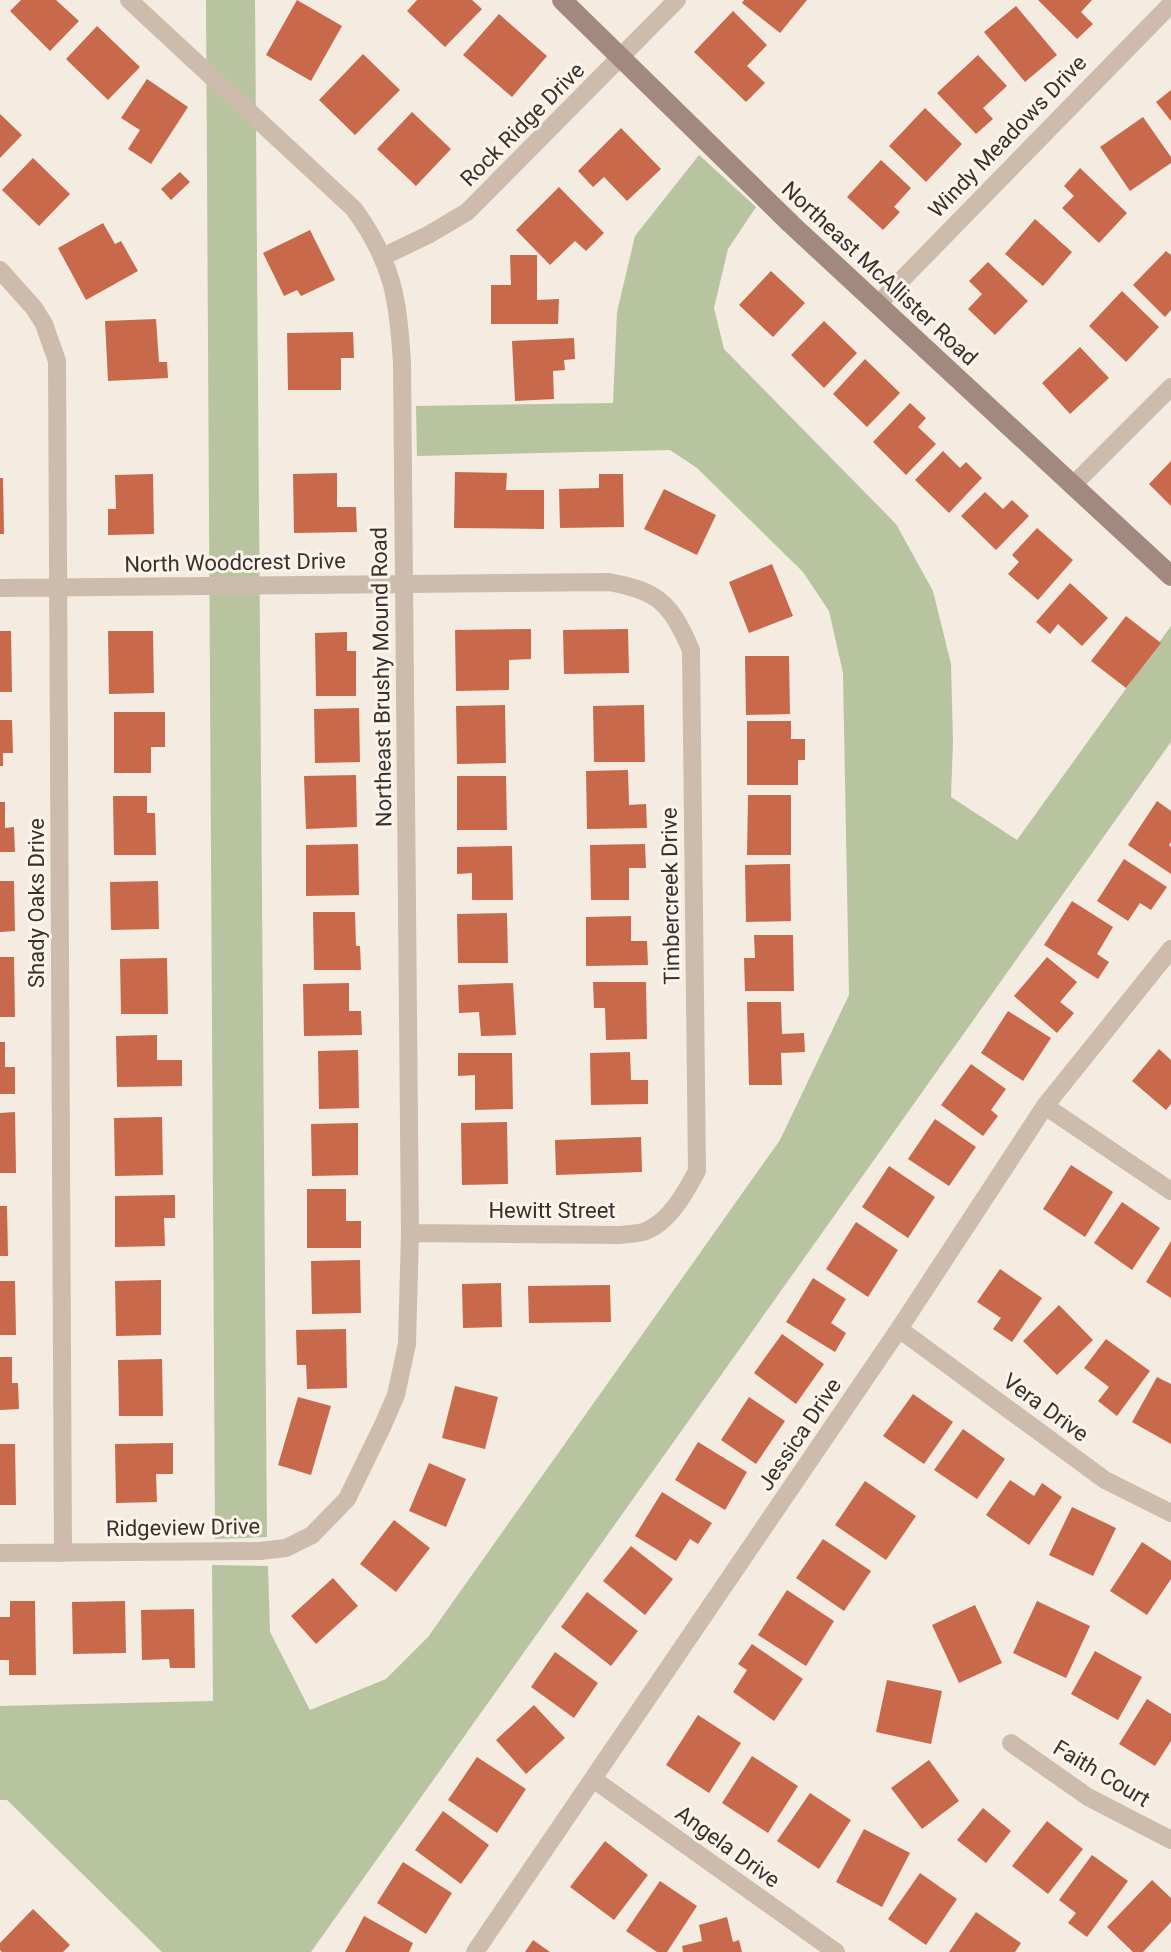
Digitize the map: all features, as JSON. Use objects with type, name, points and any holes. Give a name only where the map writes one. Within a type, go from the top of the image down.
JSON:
[{"type":"street","name":"Northeast Brushy Mound Road","points":[[129,0],[344,199],[369,229],[394,285],[399,315],[410,1233],[407,1344],[396,1395],[368,1455]]},
{"type":"street","name":"Northeast McAllister Road","points":[[562,0],[791,224],[1171,576]]},
{"type":"street","name":"Rock Ridge Drive","points":[[382,257],[467,212],[677,0]]},
{"type":"street","name":"Windy Meadows Drive","points":[[879,303],[1171,4]]},
{"type":"street","name":"Shady Oaks Drive","points":[[0,270],[34,308],[44,324],[57,361],[63,1553]]},
{"type":"street","points":[[1072,486],[1171,387]]},
{"type":"street","name":"North Woodcrest Drive","points":[[0,588],[609,582],[638,587],[658,598]]},
{"type":"street","name":"Timbercreek Drive","points":[[658,598],[679,621],[691,650],[697,1171],[681,1199]]},
{"type":"street","name":"Jessica Drive","points":[[475,1952],[899,1329],[1045,1106],[1171,949]]},
{"type":"street","points":[[1045,1106],[1171,1191]]},
{"type":"street","name":"Hewitt Street","points":[[410,1233],[632,1234],[645,1232],[662,1220],[681,1199]]},
{"type":"street","name":"Vera Drive","points":[[899,1329],[1105,1480],[1171,1513]]},
{"type":"street","name":"Ridgeview Drive","points":[[0,1553],[244,1552],[286,1548],[312,1535],[347,1499],[368,1455]]},
{"type":"street","name":"Faith Court","points":[[1011,1743],[1088,1797],[1171,1840]]},
{"type":"street","name":"Angela Drive","points":[[593,1779],[836,1952]]},
{"type":"green space","points":[[206,0],[255,0],[267,1537],[215,1539]]},
{"type":"green space","points":[[699,155],[756,207],[728,249],[714,308],[724,349],[896,524],[933,591],[951,664],[951,797],[1017,840],[1171,626],[1171,742],[311,1952],[162,1952],[7,1800],[0,1800],[0,1706],[213,1701],[212,1565],[268,1566],[270,1632],[310,1710],[386,1679],[428,1637],[780,1140],[849,995],[843,673],[829,611],[803,572],[697,468],[670,450],[417,456],[416,406],[613,403],[617,312],[635,236]]},
{"type":"building","points":[[21,0],[56,0],[79,21],[50,51],[10,11]]},
{"type":"building","points":[[297,0],[342,26],[311,81],[266,55]]},
{"type":"building","points":[[417,0],[472,0],[482,9],[445,47],[407,11]]},
{"type":"building","points":[[744,0],[807,0],[780,33],[742,3]]},
{"type":"building","points":[[1038,0],[1092,0],[1081,12],[1093,24],[1077,39]]},
{"type":"building","points":[[1016,6],[1057,55],[1025,82],[984,32]]},
{"type":"building","points":[[733,11],[767,45],[747,66],[765,83],[746,102],[694,52]]},
{"type":"building","points":[[499,14],[547,56],[512,97],[463,55]]},
{"type":"building","points":[[97,26],[140,67],[108,100],[66,59]]},
{"type":"building","points":[[363,54],[400,90],[355,135],[319,100]]},
{"type":"building","points":[[978,55],[1007,86],[983,108],[993,119],[976,134],[937,93]]},
{"type":"building","points":[[147,79],[188,107],[151,164],[128,149],[140,130],[121,118]]},
{"type":"building","points":[[1171,90],[1171,121],[1156,102]]},
{"type":"building","points":[[925,108],[962,144],[926,182],[889,146]]},
{"type":"building","points":[[412,112],[451,149],[416,186],[377,149]]},
{"type":"building","points":[[0,114],[22,135],[0,158]]},
{"type":"building","points":[[1143,117],[1171,157],[1171,163],[1130,191],[1100,147]]},
{"type":"building","points":[[621,128],[661,169],[627,201],[604,177],[593,187],[578,171]]},
{"type":"building","points":[[33,158],[70,194],[39,226],[2,190]]},
{"type":"building","points":[[881,160],[911,188],[894,207],[900,212],[883,230],[847,197]]},
{"type":"building","points":[[1080,168],[1127,213],[1099,243],[1062,208],[1074,196],[1064,186]]},
{"type":"building","points":[[180,172],[190,182],[171,200],[161,189]]},
{"type":"building","points":[[559,187],[604,233],[586,251],[575,241],[550,265],[516,230]]},
{"type":"building","points":[[1035,219],[1072,252],[1043,286],[1005,254]]},
{"type":"building","points":[[103,223],[115,244],[121,241],[138,271],[86,300],[58,248]]},
{"type":"building","points":[[310,230],[335,280],[301,296],[297,290],[284,296],[263,253]]},
{"type":"building","points":[[1166,251],[1171,255],[1171,310],[1165,317],[1133,285]]},
{"type":"building","points":[[510,255],[537,255],[537,300],[559,299],[558,324],[491,324],[491,285],[511,285]]},
{"type":"building","points":[[988,262],[1028,301],[995,335],[968,309],[982,294],[969,281]]},
{"type":"building","points":[[771,271],[805,303],[773,337],[739,305]]},
{"type":"building","points":[[1122,291],[1159,327],[1126,362],[1089,326]]},
{"type":"building","points":[[156,319],[159,362],[167,362],[168,378],[108,381],[105,321]]},
{"type":"building","points":[[824,321],[857,353],[824,388],[791,355]]},
{"type":"building","points":[[353,332],[354,358],[341,358],[341,390],[288,390],[287,333]]},
{"type":"building","points":[[574,338],[575,359],[564,360],[565,370],[553,371],[554,399],[515,401],[512,341]]},
{"type":"building","points":[[1080,347],[1109,378],[1070,414],[1042,383]]},
{"type":"building","points":[[865,359],[900,393],[867,427],[833,394]]},
{"type":"building","points":[[910,403],[926,418],[918,427],[936,444],[906,475],[873,442]]},
{"type":"building","points":[[943,451],[960,468],[966,462],[982,478],[949,513],[915,480]]},
{"type":"building","points":[[1171,461],[1171,506],[1149,484]]},
{"type":"building","points":[[455,472],[507,473],[506,490],[544,490],[544,529],[454,528]]},
{"type":"building","points":[[337,473],[337,507],[356,507],[357,532],[294,533],[293,474]]},
{"type":"building","points":[[153,474],[154,534],[108,535],[108,509],[116,509],[115,475]]},
{"type":"building","points":[[599,474],[623,474],[624,527],[560,528],[559,489],[599,488]]},
{"type":"building","points":[[0,478],[3,478],[4,534],[0,534]]},
{"type":"building","points":[[664,489],[716,515],[697,555],[644,529]]},
{"type":"building","points":[[985,492],[1003,509],[1012,500],[1029,516],[996,550],[961,516]]},
{"type":"building","points":[[1037,528],[1073,560],[1038,600],[1008,574],[1019,562],[1012,555]]},
{"type":"building","points":[[772,564],[793,616],[749,633],[729,582]]},
{"type":"building","points":[[1070,583],[1108,618],[1082,646],[1058,624],[1050,634],[1036,622]]},
{"type":"building","points":[[1126,616],[1161,643],[1126,688],[1091,661]]},
{"type":"building","points":[[531,629],[531,659],[509,660],[509,690],[456,691],[455,630]]},
{"type":"building","points":[[628,629],[629,673],[564,674],[563,630]]},
{"type":"building","points":[[0,631],[11,631],[12,692],[0,692]]},
{"type":"building","points":[[108,631],[153,631],[154,693],[109,694]]},
{"type":"building","points":[[347,632],[347,651],[356,651],[356,696],[316,696],[315,633]]},
{"type":"building","points":[[745,656],[789,656],[790,714],[746,715]]},
{"type":"building","points":[[505,705],[506,763],[457,764],[456,706]]},
{"type":"building","points":[[644,705],[645,762],[594,762],[593,706]]},
{"type":"building","points":[[359,708],[360,762],[315,763],[314,709]]},
{"type":"building","points":[[114,712],[165,712],[165,747],[151,747],[151,773],[114,773]]},
{"type":"building","points":[[0,720],[12,720],[13,753],[3,753],[3,766],[0,766]]},
{"type":"building","points":[[747,721],[791,721],[791,739],[805,739],[805,760],[798,760],[798,785],[747,785]]},
{"type":"building","points":[[628,770],[629,805],[646,804],[647,828],[587,829],[586,771]]},
{"type":"building","points":[[356,775],[357,827],[306,829],[304,776]]},
{"type":"building","points":[[457,776],[506,776],[507,830],[457,830]]},
{"type":"building","points":[[748,795],[791,795],[791,855],[747,855]]},
{"type":"building","points":[[113,796],[147,796],[147,813],[155,813],[156,855],[114,855]]},
{"type":"building","points":[[1157,801],[1171,811],[1171,874],[1128,845]]},
{"type":"building","points":[[0,802],[5,802],[5,828],[14,827],[15,852],[0,852]]},
{"type":"building","points":[[358,844],[359,895],[306,896],[306,845]]},
{"type":"building","points":[[645,844],[646,868],[629,868],[629,900],[591,900],[590,845]]},
{"type":"building","points":[[512,846],[513,900],[472,900],[472,873],[457,874],[457,847]]},
{"type":"building","points":[[1124,859],[1167,887],[1151,910],[1140,903],[1128,921],[1097,901]]},
{"type":"building","points":[[790,864],[791,921],[746,922],[745,865]]},
{"type":"building","points":[[0,881],[14,881],[15,931],[0,932]]},
{"type":"building","points":[[158,881],[159,929],[111,930],[110,882]]},
{"type":"building","points":[[1072,901],[1113,927],[1097,954],[1109,962],[1098,979],[1044,945]]},
{"type":"building","points":[[313,912],[355,912],[356,946],[360,946],[361,970],[314,970]]},
{"type":"building","points":[[507,913],[508,963],[458,963],[457,914]]},
{"type":"building","points":[[631,916],[631,941],[647,941],[648,965],[586,966],[586,917]]},
{"type":"building","points":[[754,935],[793,935],[794,991],[745,991],[744,958],[755,958]]},
{"type":"building","points":[[0,957],[14,957],[15,1017],[0,1017]]},
{"type":"building","points":[[1047,957],[1077,982],[1060,1002],[1074,1013],[1057,1033],[1014,996]]},
{"type":"building","points":[[167,958],[168,1014],[121,1014],[120,959]]},
{"type":"building","points":[[593,982],[646,982],[647,1039],[606,1040],[605,1008],[594,1008]]},
{"type":"building","points":[[349,983],[349,1011],[361,1011],[362,1035],[304,1036],[303,984]]},
{"type":"building","points":[[513,983],[516,1035],[481,1036],[479,1012],[459,1013],[458,985]]},
{"type":"building","points":[[747,1002],[781,1002],[782,1034],[804,1033],[805,1052],[781,1053],[782,1085],[749,1085]]},
{"type":"building","points":[[1008,1011],[1051,1038],[1023,1081],[981,1053]]},
{"type":"building","points":[[157,1035],[157,1060],[182,1060],[182,1086],[117,1087],[116,1036]]},
{"type":"building","points":[[0,1042],[5,1042],[5,1067],[15,1067],[15,1094],[0,1094]]},
{"type":"building","points":[[1159,1049],[1171,1060],[1171,1104],[1166,1110],[1132,1081]]},
{"type":"building","points":[[358,1050],[359,1108],[319,1109],[318,1051]]},
{"type":"building","points":[[630,1052],[631,1080],[648,1080],[648,1104],[591,1105],[590,1053]]},
{"type":"building","points":[[458,1053],[512,1053],[513,1109],[475,1110],[475,1075],[458,1076]]},
{"type":"building","points":[[971,1064],[1006,1089],[991,1110],[998,1116],[983,1136],[941,1105]]},
{"type":"building","points":[[15,1112],[16,1173],[0,1173],[0,1113]]},
{"type":"building","points":[[162,1117],[163,1175],[115,1176],[114,1118]]},
{"type":"building","points":[[935,1119],[976,1147],[949,1186],[908,1159]]},
{"type":"building","points":[[507,1122],[508,1184],[462,1185],[461,1123]]},
{"type":"building","points":[[358,1123],[358,1175],[312,1176],[311,1124]]},
{"type":"building","points":[[641,1137],[642,1172],[556,1175],[555,1140]]},
{"type":"building","points":[[1071,1165],[1113,1192],[1085,1237],[1043,1209]]},
{"type":"building","points":[[889,1166],[935,1197],[908,1238],[862,1207]]},
{"type":"building","points":[[307,1189],[346,1189],[346,1221],[361,1221],[361,1248],[307,1248]]},
{"type":"building","points":[[175,1195],[175,1218],[164,1218],[165,1246],[115,1247],[115,1196]]},
{"type":"building","points":[[1122,1202],[1160,1228],[1132,1270],[1094,1243]]},
{"type":"building","points":[[0,1206],[7,1206],[8,1256],[0,1256]]},
{"type":"building","points":[[856,1222],[898,1250],[868,1297],[826,1269]]},
{"type":"building","points":[[1171,1241],[1171,1298],[1146,1282]]},
{"type":"building","points":[[360,1260],[361,1313],[312,1314],[311,1261]]},
{"type":"building","points":[[1000,1269],[1042,1298],[1012,1342],[993,1329],[1001,1318],[977,1302]]},
{"type":"building","points":[[813,1278],[846,1299],[831,1323],[846,1333],[835,1352],[786,1322]]},
{"type":"building","points":[[161,1280],[161,1335],[116,1336],[115,1281]]},
{"type":"building","points":[[0,1281],[15,1281],[16,1335],[0,1335]]},
{"type":"building","points":[[501,1283],[502,1327],[463,1328],[462,1284]]},
{"type":"building","points":[[610,1285],[611,1322],[529,1323],[528,1286]]},
{"type":"building","points":[[1059,1305],[1093,1340],[1057,1375],[1023,1341]]},
{"type":"building","points":[[346,1329],[347,1388],[307,1389],[306,1365],[297,1365],[296,1330]]},
{"type":"building","points":[[782,1334],[824,1364],[796,1404],[754,1373]]},
{"type":"building","points":[[1106,1339],[1150,1371],[1117,1416],[1098,1401],[1109,1387],[1084,1368]]},
{"type":"building","points":[[0,1357],[12,1357],[12,1383],[18,1383],[19,1409],[0,1410]]},
{"type":"building","points":[[162,1359],[163,1416],[119,1416],[118,1360]]},
{"type":"building","points":[[1157,1377],[1171,1384],[1171,1444],[1132,1422]]},
{"type":"building","points":[[455,1386],[498,1397],[485,1449],[442,1438]]},
{"type":"building","points":[[913,1394],[953,1422],[924,1464],[883,1436]]},
{"type":"building","points":[[298,1397],[331,1406],[311,1475],[278,1465]]},
{"type":"building","points":[[749,1397],[785,1421],[756,1464],[721,1440]]},
{"type":"building","points":[[963,1429],[1005,1459],[977,1499],[934,1470]]},
{"type":"building","points":[[698,1442],[747,1472],[725,1510],[675,1480]]},
{"type":"building","points":[[173,1443],[173,1474],[156,1474],[157,1502],[116,1503],[115,1444]]},
{"type":"building","points":[[0,1444],[15,1444],[16,1505],[0,1505]]},
{"type":"building","points":[[429,1463],[466,1479],[446,1527],[409,1511]]},
{"type":"building","points":[[1010,1480],[1034,1496],[1042,1483],[1062,1497],[1029,1545],[986,1515]]},
{"type":"building","points":[[865,1481],[916,1516],[886,1560],[835,1525]]},
{"type":"building","points":[[662,1492],[712,1523],[698,1544],[690,1539],[676,1561],[635,1536]]},
{"type":"building","points":[[1072,1507],[1116,1528],[1093,1576],[1049,1555]]},
{"type":"building","points":[[394,1520],[430,1548],[396,1592],[360,1564]]},
{"type":"building","points":[[823,1539],[871,1571],[844,1611],[796,1578]]},
{"type":"building","points":[[1142,1542],[1171,1561],[1171,1579],[1147,1615],[1110,1591]]},
{"type":"building","points":[[631,1546],[673,1579],[645,1615],[603,1581]]},
{"type":"building","points":[[333,1578],[358,1606],[316,1644],[291,1616]]},
{"type":"building","points":[[787,1590],[834,1621],[806,1666],[758,1635]]},
{"type":"building","points":[[587,1592],[638,1631],[611,1666],[561,1627]]},
{"type":"building","points":[[10,1601],[35,1601],[36,1675],[9,1675],[9,1660],[0,1660],[0,1617],[10,1617]]},
{"type":"building","points":[[125,1601],[126,1653],[73,1654],[72,1602]]},
{"type":"building","points":[[1037,1601],[1090,1626],[1066,1678],[1013,1653]]},
{"type":"building","points":[[975,1605],[1002,1663],[959,1683],[932,1625]]},
{"type":"building","points":[[194,1609],[195,1668],[170,1668],[169,1659],[142,1660],[141,1610]]},
{"type":"building","points":[[752,1644],[803,1679],[774,1721],[733,1692],[747,1670],[738,1664]]},
{"type":"building","points":[[1095,1651],[1142,1677],[1118,1720],[1071,1694]]},
{"type":"building","points":[[555,1652],[598,1683],[574,1718],[531,1687]]},
{"type":"building","points":[[887,1680],[942,1691],[931,1744],[876,1732]]},
{"type":"building","points":[[1147,1699],[1171,1714],[1171,1741],[1155,1766],[1119,1744]]},
{"type":"building","points":[[534,1705],[565,1738],[526,1774],[496,1740]]},
{"type":"building","points":[[698,1715],[741,1743],[709,1793],[666,1765]]},
{"type":"building","points":[[752,1756],[798,1786],[768,1833],[722,1803]]},
{"type":"building","points":[[477,1757],[526,1789],[497,1833],[448,1800]]},
{"type":"building","points":[[929,1760],[959,1801],[922,1829],[891,1788]]},
{"type":"building","points":[[810,1793],[851,1820],[819,1869],[777,1841]]},
{"type":"building","points":[[983,1808],[1011,1831],[986,1863],[957,1840]]},
{"type":"building","points":[[443,1811],[489,1845],[461,1884],[415,1850]]},
{"type":"building","points":[[1047,1821],[1083,1849],[1048,1894],[1012,1866]]},
{"type":"building","points":[[864,1829],[910,1853],[882,1907],[836,1882]]},
{"type":"building","points":[[605,1841],[648,1875],[614,1920],[570,1887]]},
{"type":"building","points":[[1092,1855],[1128,1881],[1087,1937],[1068,1923],[1076,1913],[1059,1900]]},
{"type":"building","points":[[403,1862],[452,1893],[426,1934],[377,1903]]},
{"type":"building","points":[[920,1873],[957,1899],[926,1945],[888,1919]]},
{"type":"building","points":[[1152,1880],[1171,1898],[1171,1922],[1143,1952],[1133,1952],[1107,1927]]},
{"type":"building","points":[[660,1881],[697,1906],[667,1952],[657,1952],[626,1931]]},
{"type":"building","points":[[33,1909],[70,1945],[63,1952],[2,1952],[0,1943]]},
{"type":"building","points":[[976,1912],[1021,1943],[1015,1952],[949,1952]]},
{"type":"building","points":[[364,1916],[413,1943],[409,1952],[345,1952]]},
{"type":"building","points":[[727,1917],[733,1942],[739,1940],[742,1952],[683,1952],[682,1946],[702,1941],[699,1925]]},
{"type":"building","points":[[533,1940],[550,1952],[525,1952]]}]
